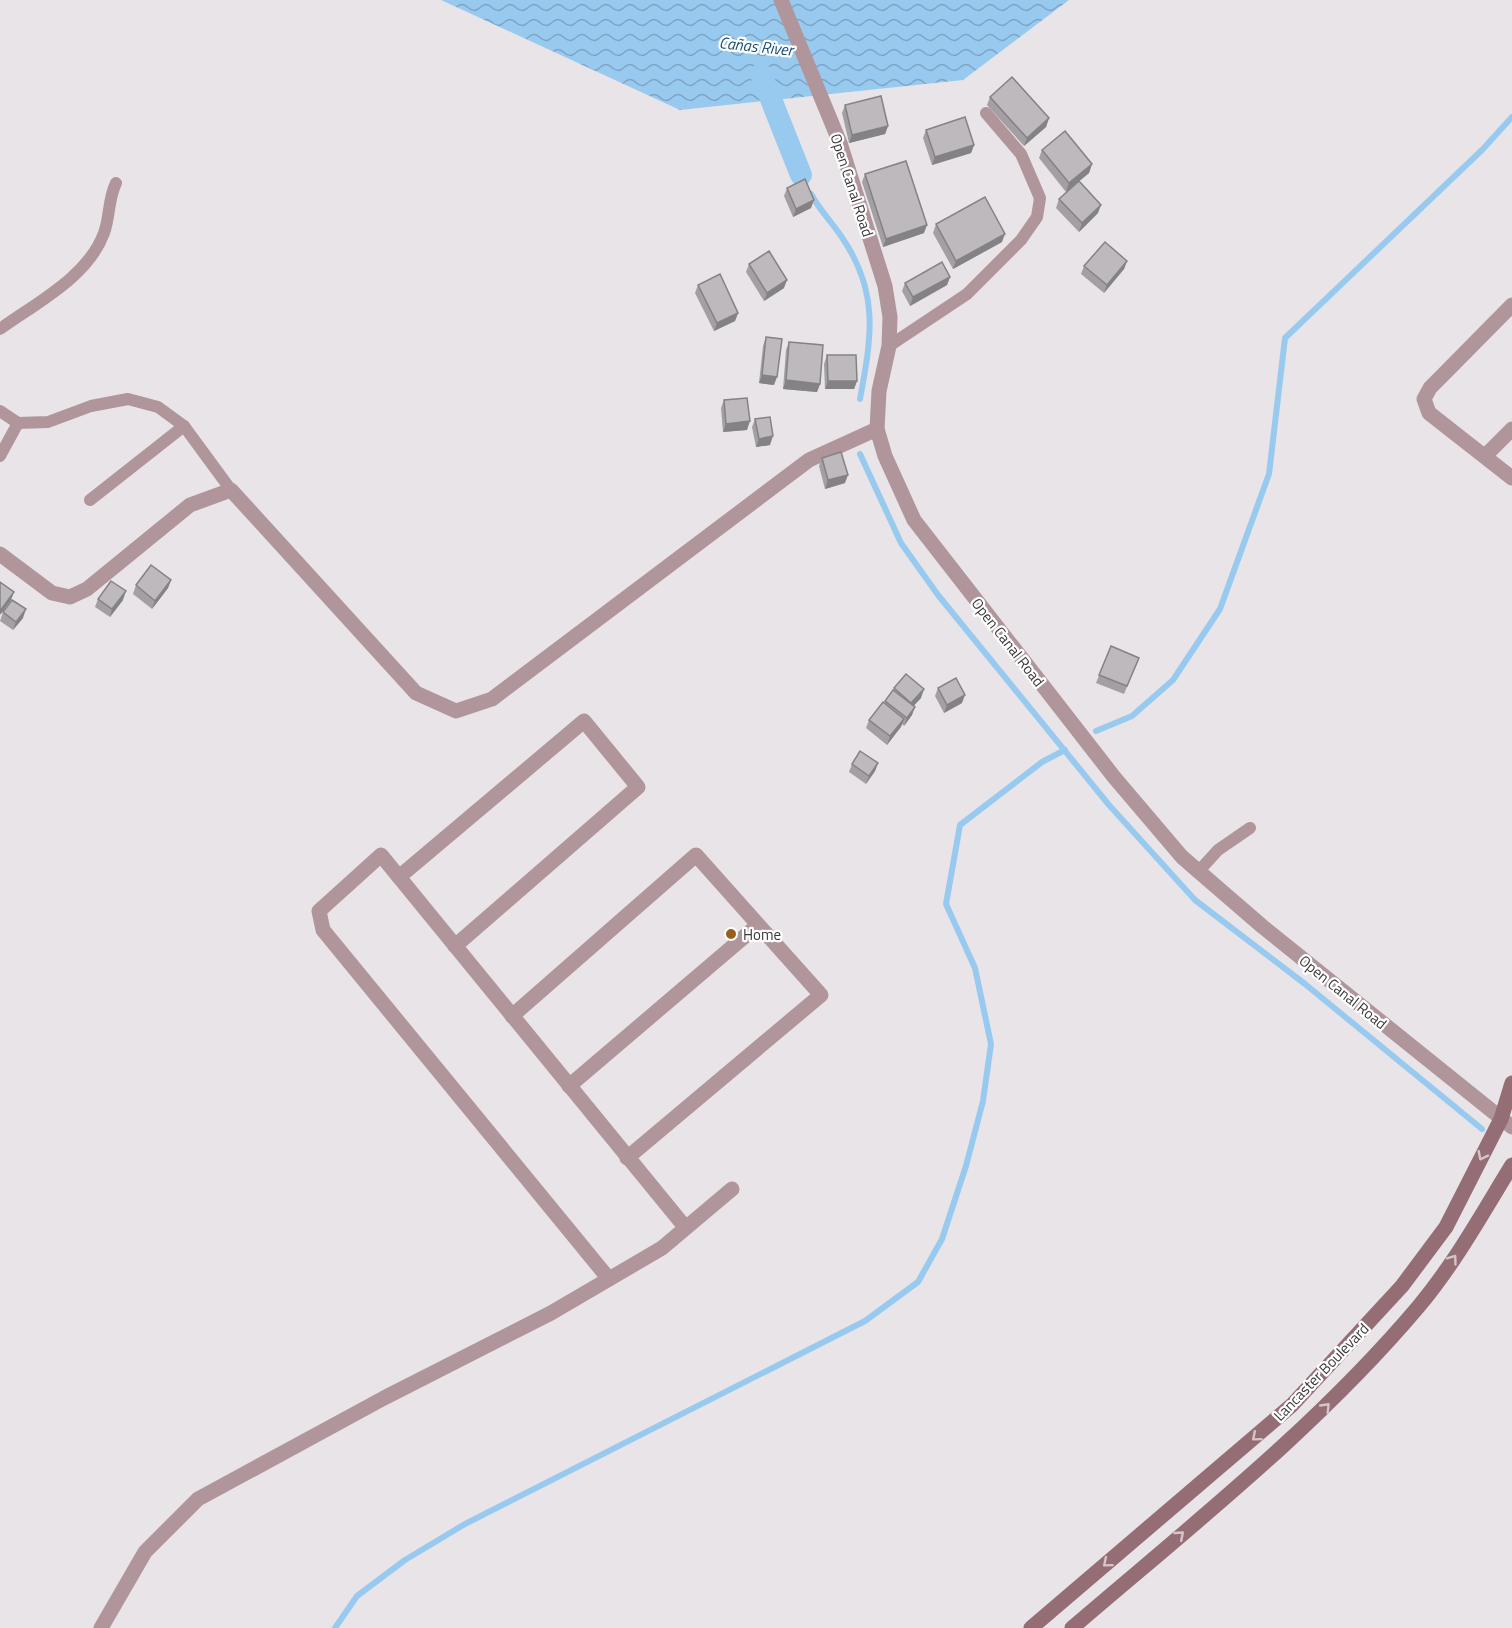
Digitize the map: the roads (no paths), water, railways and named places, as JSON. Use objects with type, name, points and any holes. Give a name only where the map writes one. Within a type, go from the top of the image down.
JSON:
[{"type":"main road","name":"Lancaster Boulevard","points":[[1031,1628],[1292,1406],[1402,1286],[1446,1227],[1507,1123],[1512,1083]]},
{"type":"main road","name":"Lancaster Boulevard","points":[[1072,1628],[1310,1424],[1358,1374],[1421,1304],[1465,1242],[1512,1165]]},
{"type":"street","name":"Open Canal Road","points":[[781,0],[840,143],[885,286],[890,317],[889,346],[879,391],[877,429],[885,456],[914,520],[1114,777],[1198,872],[1507,1123]]},
{"type":"street","points":[[1512,305],[1430,388],[1424,399],[1430,413],[1486,455],[1512,478]]},
{"type":"street","points":[[0,554],[52,593],[70,597],[87,589],[190,505],[231,490],[416,693],[456,711],[492,699],[809,460],[877,429]]},
{"type":"street","points":[[1486,455],[1512,429]]},
{"type":"street","points":[[399,877],[584,721],[638,787],[455,946]]},
{"type":"street","points":[[609,1280],[323,930],[319,911],[381,855],[685,1227]]},
{"type":"street","points":[[512,1016],[696,855],[821,994],[627,1158]]},
{"type":"street","points":[[569,1086],[758,925]]},
{"type":"street","points":[[101,1628],[145,1552],[198,1499],[384,1398],[552,1314],[662,1248],[732,1189]]},
{"type":"lane","points":[[889,346],[967,294],[1021,240],[1037,217],[1040,198],[1021,154],[986,112]]},
{"type":"lane","points":[[0,329],[79,271],[95,253],[105,231],[111,192],[116,183]]},
{"type":"lane","points":[[0,411],[18,423],[48,422],[91,406],[128,399],[158,407],[184,426],[231,490]]},
{"type":"lane","points":[[0,456],[18,423]]},
{"type":"lane","points":[[90,500],[184,426]]},
{"type":"lane","points":[[1198,872],[1218,849],[1250,828]]},
{"type":"water","name":"Cañas River","points":[[441,0],[1069,0],[963,80],[680,110]]},
{"type":"waterway","points":[[761,74],[801,175]]},
{"type":"waterway","points":[[1096,731],[1132,716],[1173,680],[1220,609],[1269,474],[1285,338],[1482,150],[1512,117]]},
{"type":"waterway","points":[[811,194],[855,259],[868,298],[869,337],[860,399]]},
{"type":"waterway","points":[[860,454],[901,543],[938,595],[1109,805],[1195,900],[1305,984],[1482,1129]]},
{"type":"waterway","points":[[335,1628],[357,1596],[405,1560],[465,1524],[865,1321],[918,1282],[942,1239],[966,1166],[983,1101],[991,1044],[975,968],[946,904],[960,825],[1042,762],[1065,750]]},
{"type":"place","name":"Home","points":[[731,934]]}]
